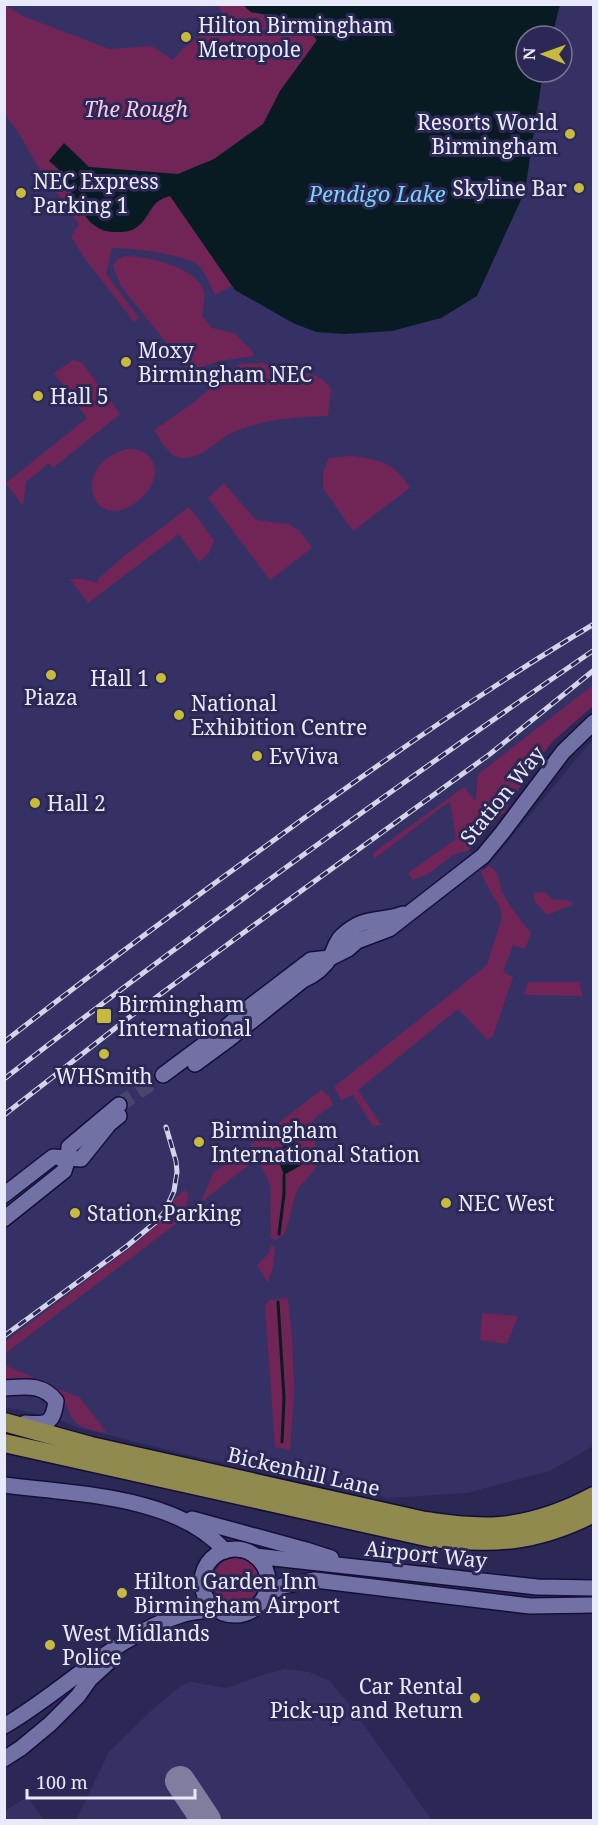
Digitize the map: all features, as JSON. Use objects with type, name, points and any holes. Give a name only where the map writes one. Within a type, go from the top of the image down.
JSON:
[{"type":"main road","name":"Bickenhill Lane","points":[[4,1422],[92,1446],[434,1522],[462,1526],[500,1526],[556,1513],[594,1496]]},
{"type":"main road","name":"Bickenhill Lane","points":[[4,1443],[431,1538],[489,1541],[531,1538],[570,1525],[594,1513]]},
{"type":"street","name":"Station Way","points":[[166,1078],[229,1039],[303,980],[317,974],[330,958],[348,949],[357,941],[389,929],[483,856],[563,752],[594,722]]},
{"type":"street","points":[[4,1219],[64,1172],[69,1147],[122,1108]]},
{"type":"street","points":[[4,1195],[53,1157],[68,1158]]},
{"type":"street","points":[[4,1388],[39,1388],[50,1393],[56,1401],[54,1415],[42,1424],[4,1422]]},
{"type":"street","points":[[4,1485],[122,1500],[306,1550],[358,1568]]},
{"type":"street","points":[[169,1513],[211,1536],[225,1551]]},
{"type":"street","points":[[237,1549],[248,1552],[255,1556],[264,1567],[268,1580],[265,1596],[259,1605],[246,1613],[225,1614],[216,1609],[208,1600],[203,1588],[203,1574],[210,1560],[225,1551],[237,1549]]},
{"type":"street","name":"Airport Way","points":[[255,1556],[537,1587],[594,1588]]},
{"type":"street","name":"Airport Way","points":[[265,1596],[282,1586],[315,1580],[530,1606],[594,1605]]},
{"type":"street","points":[[4,1726],[107,1652],[141,1631],[186,1613],[216,1609]]},
{"type":"street","points":[[4,1759],[50,1724],[78,1696],[90,1679],[141,1631]]},
{"type":"shaded area","points":[[4,5],[593,5],[593,686],[478,774],[469,850],[484,870],[593,739],[593,1446],[550,1471],[466,1493],[389,1498],[309,1479],[201,1458],[72,1426],[57,1418],[5,1407]]},
{"type":"shaded area","points":[[285,1669],[309,1672],[330,1681],[432,1820],[76,1820],[109,1752],[155,1707],[182,1685],[191,1682],[227,1688]]},
{"type":"shaded area","points":[[27,1797],[44,1820],[5,1820],[5,1811]]},
{"type":"green space","name":"The Rough","points":[[5,5],[23,16],[109,49],[152,46],[173,60],[182,49],[224,17],[218,5],[243,5],[251,12],[278,17],[305,26],[318,40],[280,91],[263,124],[214,159],[178,174],[89,167],[64,143],[50,160],[61,172],[71,193],[91,224],[139,226],[158,199],[170,195],[232,286],[215,295],[204,272],[193,262],[158,252],[112,248],[106,274],[139,318],[134,322],[71,237],[79,224],[37,165],[5,114]]},
{"type":"green space","points":[[125,256],[158,261],[192,276],[200,283],[204,292],[202,316],[212,328],[234,333],[253,352],[253,356],[219,361],[189,371],[120,285],[113,266],[118,259]]},
{"type":"green space","points":[[73,360],[82,363],[120,414],[53,468],[49,463],[26,482],[23,506],[6,483],[87,418],[54,373]]},
{"type":"green space","points":[[263,363],[284,370],[312,375],[327,383],[331,389],[328,416],[281,419],[247,427],[229,434],[204,452],[190,457],[178,457],[170,452],[154,430],[189,406],[240,364]]},
{"type":"green space","points":[[127,449],[142,451],[150,457],[154,466],[154,480],[140,499],[124,509],[110,510],[100,505],[93,495],[92,483],[97,470],[108,458]]},
{"type":"green space","points":[[352,456],[386,464],[404,479],[410,488],[353,531],[323,488],[323,472],[329,458]]},
{"type":"green space","points":[[224,483],[256,520],[288,524],[300,531],[312,548],[270,580],[208,498]]},
{"type":"green space","points":[[189,507],[214,540],[209,553],[199,562],[179,534],[88,603],[70,579],[83,579],[97,583],[100,577],[123,557]]},
{"type":"green space","points":[[593,685],[593,706],[552,742],[505,811],[469,850],[453,855],[428,874],[413,880],[408,873],[456,839],[450,801],[374,859],[373,853],[464,787],[475,801],[478,774]]},
{"type":"green space","points":[[489,866],[498,876],[506,899],[531,933],[525,949],[513,945],[503,972],[513,977],[493,1036],[488,1040],[458,1009],[358,1090],[381,1125],[373,1126],[353,1095],[341,1100],[334,1087],[487,965],[502,917],[500,908],[481,871]]},
{"type":"green space","points":[[545,892],[552,899],[571,901],[573,905],[547,915],[535,902],[533,893]]},
{"type":"green space","points":[[528,982],[579,982],[583,996],[524,995]]},
{"type":"green space","points":[[321,1090],[330,1097],[333,1105],[320,1114],[310,1127],[318,1152],[317,1163],[298,1189],[286,1230],[276,1240],[271,1238],[270,1186],[260,1160],[250,1145]]},
{"type":"green space","points":[[245,1149],[254,1161],[201,1202],[213,1173]]},
{"type":"green space","points":[[185,1190],[188,1194],[185,1217],[7,1352],[5,1350],[5,1342],[139,1241],[166,1216],[174,1199]]},
{"type":"green space","points":[[271,1245],[275,1247],[273,1267],[268,1283],[257,1265],[269,1253]]},
{"type":"green space","points":[[288,1298],[294,1393],[290,1450],[275,1447],[265,1306],[270,1300]]},
{"type":"green space","points":[[482,1313],[518,1316],[507,1344],[480,1340]]},
{"type":"green space","points":[[5,1365],[39,1380],[5,1379]]},
{"type":"green space","points":[[54,1387],[80,1398],[107,1433],[77,1424],[67,1406],[61,1403],[60,1396]]},
{"type":"green space","points":[[236,1558],[252,1565],[259,1581],[252,1597],[236,1604],[220,1597],[213,1581],[220,1565]]},
{"type":"water","name":"Pendigo Lake","points":[[243,5],[560,5],[555,24],[514,24],[514,84],[541,84],[525,191],[477,296],[441,318],[392,331],[344,334],[316,332],[293,323],[235,290],[170,196],[158,202],[142,223],[130,231],[105,231],[88,220],[61,172],[49,161],[64,143],[89,167],[178,174],[214,159],[263,124],[280,91],[317,40],[305,26],[278,17],[251,12]]},
{"type":"water","points":[[294,1141],[302,1150],[303,1164],[284,1175],[279,1162],[280,1148]]},
{"type":"waterway","points":[[279,1234],[284,1175]]},
{"type":"waterway","points":[[278,1302],[284,1398],[282,1442]]},
{"type":"taxiway","points":[[180,1781],[206,1820]]},
{"type":"tunnel","points":[[119,1105],[163,1075]]},
{"type":"railway","points":[[4,1042],[169,917],[349,786],[470,702],[594,624]]},
{"type":"railway","points":[[4,1079],[296,860],[594,650]]},
{"type":"railway","points":[[4,1115],[127,1019],[490,754],[594,670]]},
{"type":"railway","points":[[4,1336],[127,1246],[157,1221],[165,1211],[174,1191],[177,1172],[166,1127]]},
{"type":"place","name":"Hilton Birmingham Metropole","points":[[186,37]]},
{"type":"place","name":"Resorts World Birmingham","points":[[570,134]]},
{"type":"place","name":"Skyline Bar","points":[[579,188]]},
{"type":"place","name":"NEC Express Parking 1","points":[[21,193]]},
{"type":"place","name":"Moxy Birmingham NEC","points":[[126,362]]},
{"type":"place","name":"Hall 5","points":[[38,396]]},
{"type":"place","name":"Piaza","points":[[51,675]]},
{"type":"place","name":"Hall 1","points":[[161,678]]},
{"type":"place","name":"National Exhibition Centre","points":[[179,715]]},
{"type":"place","name":"EvViva","points":[[257,756]]},
{"type":"place","name":"Hall 2","points":[[35,803]]},
{"type":"place","name":"Birmingham International","points":[[104,1016]]},
{"type":"place","name":"WHSmith","points":[[104,1054]]},
{"type":"place","name":"Birmingham International Station","points":[[199,1142]]},
{"type":"place","name":"NEC West","points":[[446,1203]]},
{"type":"place","name":"Station Parking","points":[[75,1213]]},
{"type":"place","name":"Hilton Garden Inn Birmingham Airport","points":[[122,1593]]},
{"type":"place","name":"West Midlands Police","points":[[50,1645]]},
{"type":"place","name":"Car Rental Pick-up and Return","points":[[475,1698]]}]
